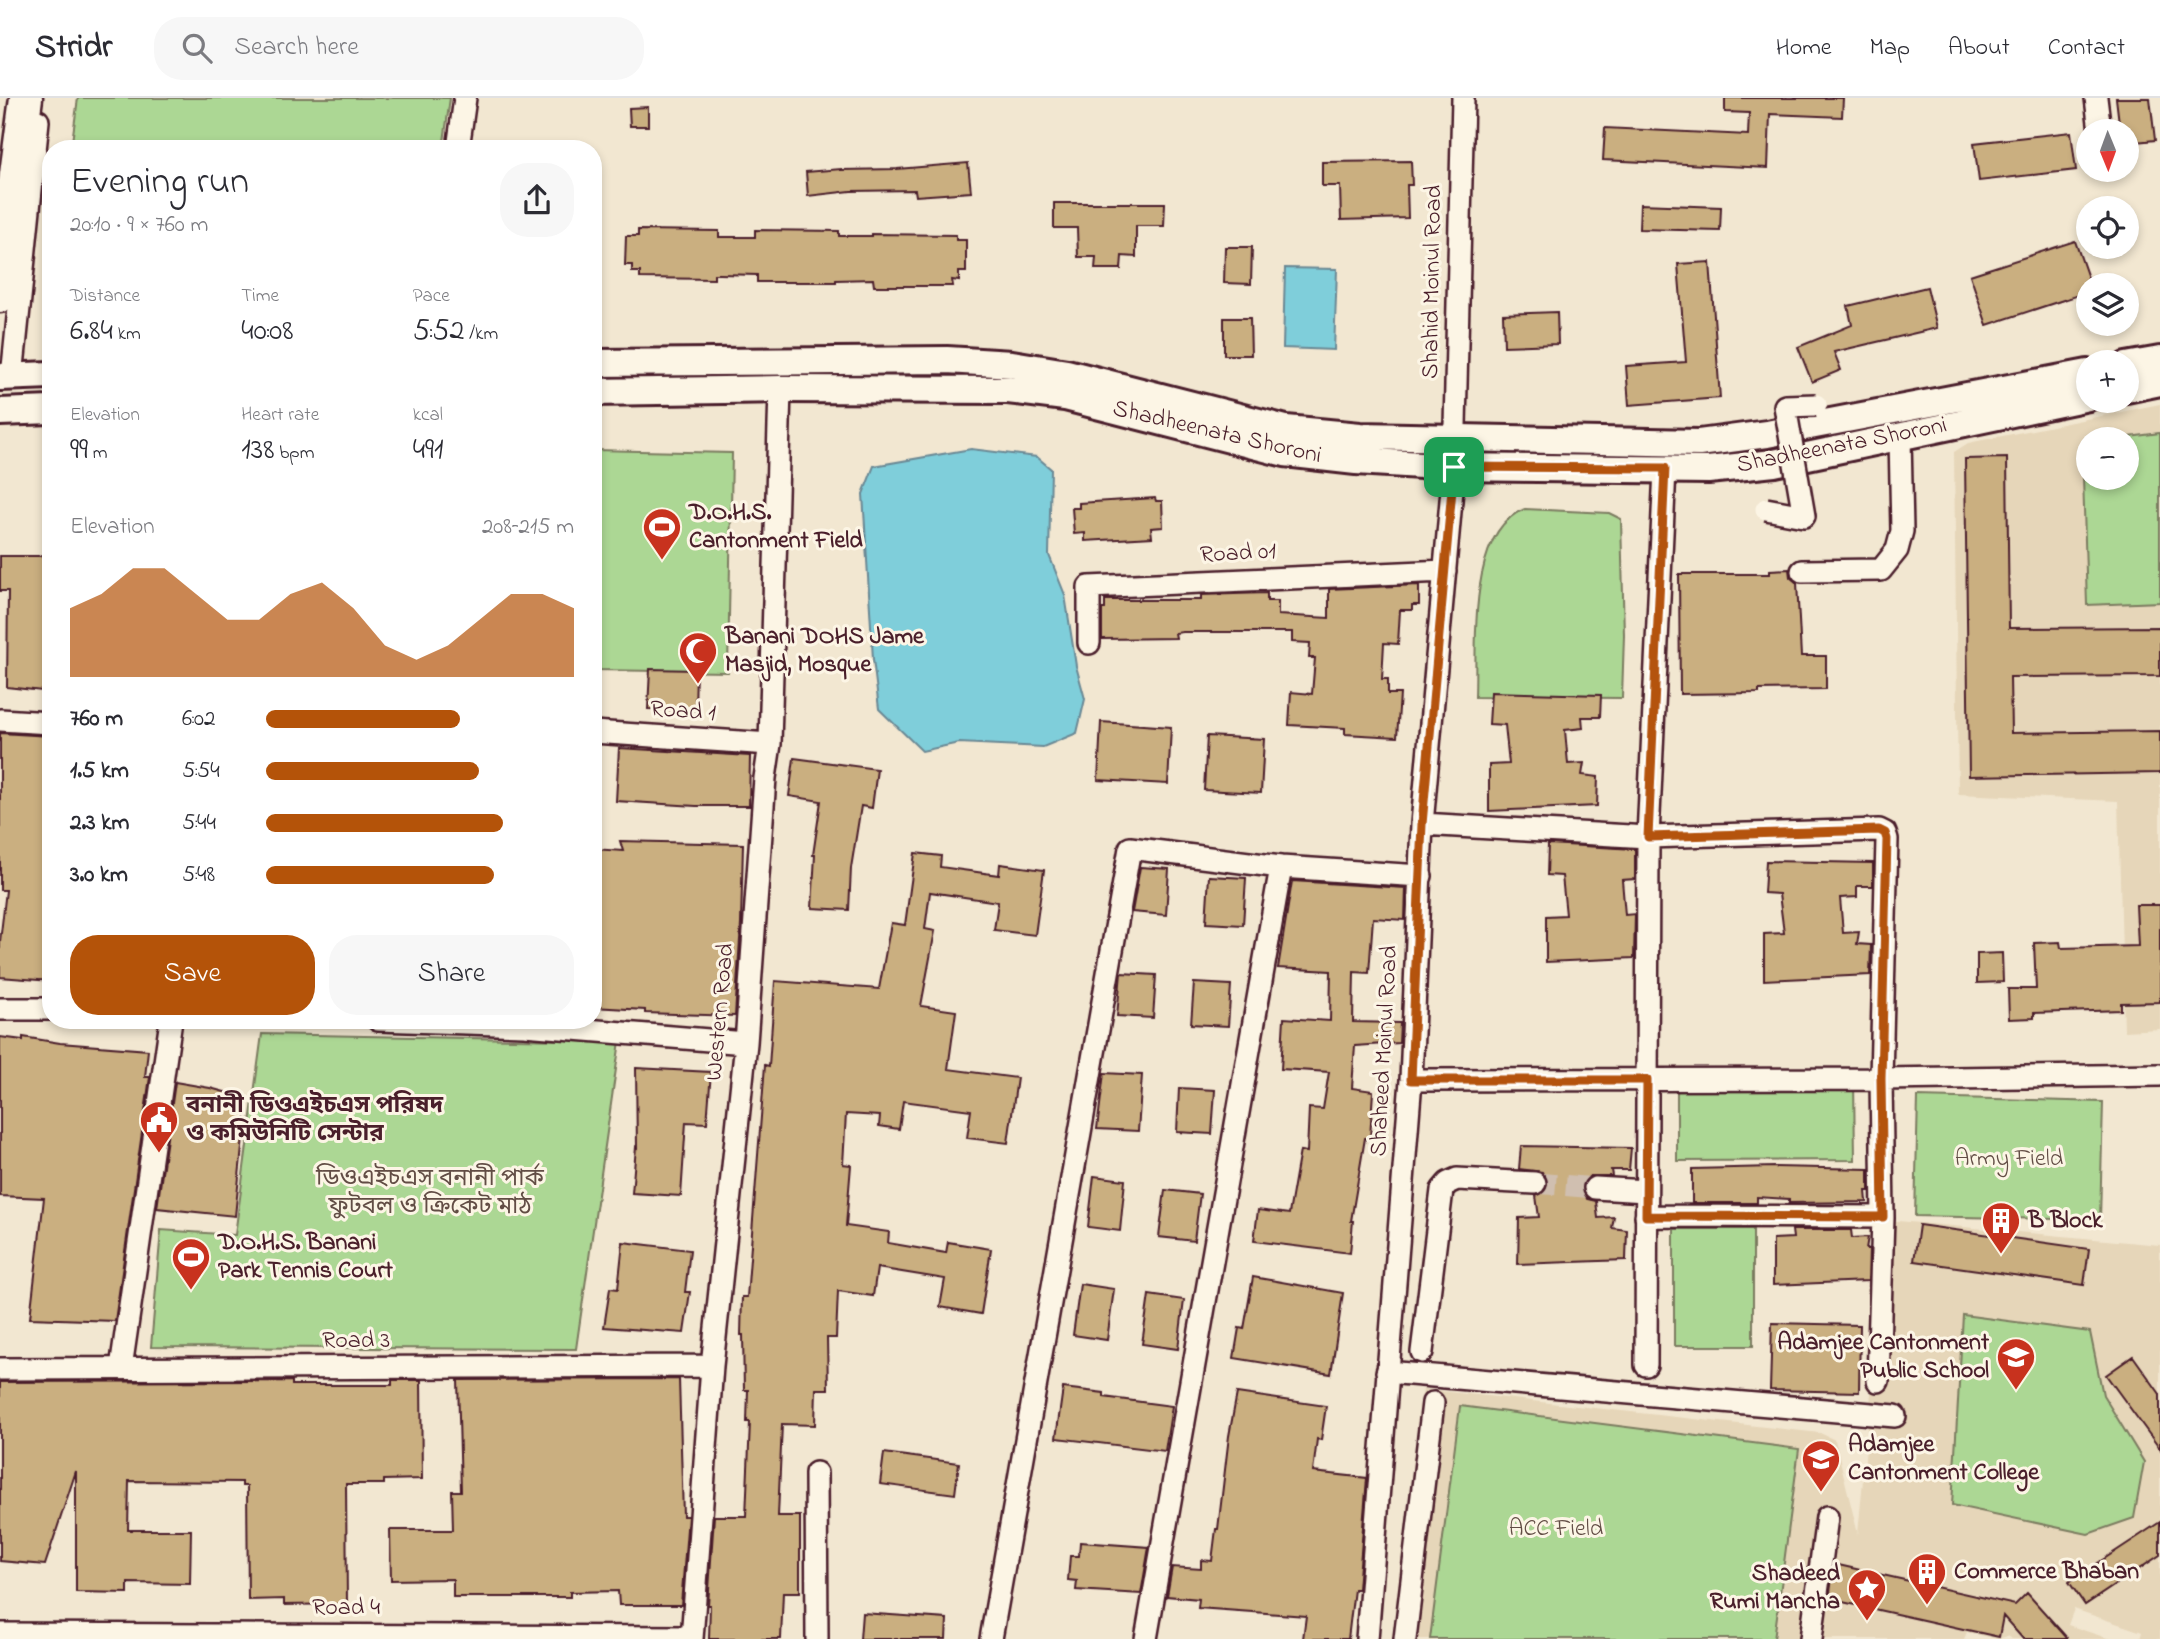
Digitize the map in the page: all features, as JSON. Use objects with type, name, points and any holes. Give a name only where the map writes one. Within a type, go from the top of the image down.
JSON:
[{"type":"highway","points":[[0,296],[26,98]]},
{"type":"main road","name":"Shadheenata Shoroni","points":[[602,363],[947,360],[1012,364],[1067,373],[1286,429],[1360,436],[1699,443],[1767,435],[2076,375]]},
{"type":"main road","points":[[2139,364],[2160,360]]},
{"type":"main road","points":[[6,377],[42,375]]},
{"type":"main road","points":[[2139,386],[2160,382]]},
{"type":"main road","name":"Shadheenata Shoroni","points":[[602,392],[1008,390],[1065,397],[1285,453],[1356,461],[1454,467],[1708,470],[1774,463],[2076,400]]},
{"type":"main road","points":[[0,412],[42,411]]},
{"type":"street","points":[[6,377],[41,98]]},
{"type":"street","points":[[459,140],[465,98]]},
{"type":"street","name":"Shahid Moinul Road","points":[[1454,467],[1463,98]]},
{"type":"street","points":[[2096,98],[2099,119]]},
{"type":"street","name":"Western Road","points":[[692,1638],[712,1366],[746,1043],[765,778],[770,744],[780,389]]},
{"type":"street","points":[[1766,509],[1804,516],[1785,406],[1816,405]]},
{"type":"street","points":[[1802,571],[1881,570],[1897,550],[1902,531],[1900,437]]},
{"type":"street","name":"Shaheed Moinul Road","points":[[1367,1639],[1382,1478],[1387,1372],[1411,1080],[1422,824],[1454,467]]},
{"type":"street","points":[[1646,1365],[1648,837],[1665,468]]},
{"type":"street","name":"Road 01","points":[[1088,643],[1088,587],[1445,571]]},
{"type":"street","points":[[0,720],[42,722]]},
{"type":"street","name":"Road 1","points":[[602,733],[770,744]]},
{"type":"street","points":[[1422,824],[1648,837],[1879,830],[1885,833],[1881,1079],[1883,1217],[1878,1381]]},
{"type":"street","points":[[991,1639],[1130,848],[1281,867],[1421,876]]},
{"type":"street","points":[[1146,1639],[1281,867]]},
{"type":"street","points":[[0,1009],[42,1009]]},
{"type":"street","points":[[121,1368],[170,1029]]},
{"type":"street","points":[[591,1029],[746,1043]]},
{"type":"street","points":[[1411,1080],[1881,1079],[2160,1075]]},
{"type":"street","points":[[1422,1352],[1441,1191],[1457,1178],[1535,1183]]},
{"type":"street","points":[[1595,1188],[1646,1191]]},
{"type":"street","points":[[1646,1216],[1883,1217]]},
{"type":"street","name":"Road 3","points":[[0,1369],[712,1366]]},
{"type":"street","points":[[1387,1372],[1895,1416]]},
{"type":"street","points":[[1405,1639],[1433,1403]]},
{"type":"street","points":[[816,1473],[817,1639]]},
{"type":"street","points":[[1811,1639],[1827,1517]]},
{"type":"street","name":"Road 4","points":[[0,1634],[692,1638]]},
{"type":"shaded area","points":[[2160,404],[2160,1029],[2124,1031],[2118,801],[1958,794],[1954,452],[1968,443],[2116,413],[2139,413],[2139,408]]},
{"type":"shaded area","name":"Adamjee Cantonment Public School","points":[[1887,1220],[2160,1245],[2160,1639],[2140,1639],[2142,1632],[2074,1609],[2068,1625],[2110,1639],[2068,1639],[2027,1593],[2004,1615],[1993,1600],[1834,1564],[1826,1598],[1998,1637],[2004,1617],[2023,1639],[2012,1639],[2008,1636],[1998,1639],[1967,1632],[1964,1639],[1774,1639],[1798,1449],[1460,1407],[1430,1639],[1392,1639],[1423,1389],[1820,1433],[1835,1440],[1858,1534]]},
{"type":"green space","points":[[78,98],[450,98],[444,140],[72,140]]},
{"type":"green space","points":[[2160,433],[2160,602],[2087,605],[2083,490],[2139,490],[2139,436]]},
{"type":"green space","name":"D.O.H.S. Cantonment Field","points":[[602,450],[732,453],[728,672],[602,670]]},
{"type":"green space","points":[[1525,509],[1609,513],[1621,519],[1624,635],[1622,698],[1475,697],[1476,621],[1484,564],[1493,540],[1506,521]]},
{"type":"green space","name":"ডিওএইচএস বনানী পার্ক ফুটবল ও ক্রিকেট মাঠ","points":[[262,1034],[620,1041],[576,1349],[151,1347],[161,1230],[235,1235]]},
{"type":"green space","points":[[1854,1078],[1855,1160],[1677,1161],[1677,1080]]},
{"type":"green space","name":"Army Field","points":[[1918,1097],[2103,1102],[2100,1220],[1915,1216]]},
{"type":"green space","points":[[1674,1229],[1753,1229],[1753,1346],[1674,1346]]},
{"type":"green space","points":[[1963,1315],[2090,1332],[2103,1395],[2144,1462],[2134,1518],[2088,1534],[1952,1505]]},
{"type":"green space","name":"ACC Field","points":[[1460,1406],[1799,1449],[1774,1639],[1430,1639]]},
{"type":"water","points":[[1285,268],[1337,269],[1334,350],[1283,348]]},
{"type":"water","points":[[971,449],[1037,457],[1051,469],[1049,555],[1065,595],[1076,666],[1085,699],[1077,733],[1043,747],[959,743],[922,751],[879,709],[873,659],[863,494],[874,466]]},
{"type":"building","points":[[1725,98],[1843,98],[1842,117],[1770,114],[1768,168],[1603,160],[1605,128],[1748,135],[1749,113],[1725,112]]},
{"type":"building","points":[[2116,98],[2150,98],[2155,140],[2139,142],[2139,119],[2119,119]]},
{"type":"building","points":[[648,107],[648,126],[630,126],[629,108]]},
{"type":"building","points":[[2071,132],[2076,170],[1979,181],[1974,143]]},
{"type":"building","points":[[1411,161],[1412,185],[1407,185],[1408,218],[1341,220],[1340,186],[1322,186],[1322,162]]},
{"type":"building","points":[[968,163],[971,192],[916,196],[915,190],[851,191],[808,196],[806,172]]},
{"type":"building","points":[[1054,203],[1165,203],[1164,226],[1136,226],[1136,257],[1122,256],[1121,269],[1095,269],[1096,257],[1078,257],[1077,228],[1054,228]]},
{"type":"building","points":[[1640,204],[1721,207],[1720,231],[1639,229]]},
{"type":"building","points":[[638,230],[719,231],[719,237],[755,237],[755,230],[839,231],[839,236],[956,235],[956,240],[966,240],[966,272],[959,272],[959,281],[952,280],[953,286],[874,286],[873,279],[757,282],[757,275],[720,274],[714,274],[714,279],[640,278],[640,272],[632,272],[632,265],[625,265],[626,236],[638,236]]},
{"type":"building","points":[[2075,241],[2076,259],[2081,259],[2086,273],[2076,273],[2076,296],[1987,325],[1970,275]]},
{"type":"building","points":[[1225,247],[1252,247],[1251,284],[1224,283]]},
{"type":"building","points":[[1710,262],[1720,398],[1629,405],[1626,366],[1686,362],[1678,264]]},
{"type":"building","points":[[1927,287],[1937,328],[1834,352],[1841,370],[1812,382],[1798,347],[1852,325],[1848,306]]},
{"type":"building","points":[[1557,312],[1558,344],[1504,346],[1503,314]]},
{"type":"building","points":[[1224,318],[1250,318],[1251,355],[1224,355]]},
{"type":"building","points":[[2007,458],[2009,628],[2160,627],[2160,676],[2010,677],[2011,733],[2160,731],[2160,773],[1969,776],[1965,459]]},
{"type":"building","points":[[1155,498],[1156,501],[1162,501],[1163,527],[1151,528],[1152,537],[1085,541],[1085,533],[1074,534],[1072,508],[1079,508],[1079,503]]},
{"type":"building","points":[[0,556],[42,556],[42,691],[7,687],[8,591],[0,591]]},
{"type":"building","points":[[1789,569],[1790,577],[1797,583],[1801,656],[1826,656],[1826,689],[1680,694],[1679,574],[1770,574],[1770,570]]},
{"type":"building","points":[[1419,585],[1419,605],[1412,605],[1412,610],[1400,610],[1398,644],[1384,643],[1382,679],[1388,679],[1388,694],[1400,694],[1397,737],[1345,734],[1345,728],[1289,725],[1291,692],[1312,694],[1315,658],[1309,658],[1310,643],[1292,642],[1292,632],[1183,632],[1175,633],[1176,638],[1102,639],[1102,609],[1105,609],[1105,600],[1201,600],[1201,595],[1267,593],[1267,601],[1278,601],[1278,615],[1329,618],[1329,589]]},
{"type":"building","points":[[650,669],[696,670],[695,710],[648,709]]},
{"type":"building","points":[[1491,692],[1601,695],[1600,717],[1582,717],[1583,728],[1565,730],[1568,764],[1584,763],[1582,775],[1598,777],[1597,806],[1489,811],[1489,765],[1509,764],[1505,725],[1489,724]]},
{"type":"building","points":[[1101,722],[1171,727],[1168,784],[1098,780]]},
{"type":"building","points":[[0,733],[42,735],[42,980],[0,977],[0,942],[6,890],[0,890]]},
{"type":"building","points":[[1207,736],[1264,739],[1261,793],[1204,790]]},
{"type":"building","points":[[619,748],[750,756],[749,806],[616,801]]},
{"type":"building","points":[[794,758],[877,769],[872,808],[861,806],[851,868],[849,910],[812,908],[813,855],[821,801],[789,796]]},
{"type":"building","points":[[620,841],[743,844],[735,1016],[645,1013],[645,1010],[602,1008],[602,850],[623,851]]},
{"type":"building","points":[[1548,844],[1635,849],[1635,879],[1622,880],[1625,915],[1635,914],[1634,958],[1546,962],[1546,916],[1566,915],[1562,876],[1547,875]]},
{"type":"building","points":[[915,853],[941,856],[940,867],[999,875],[1000,864],[1044,870],[1035,935],[994,930],[998,902],[930,892],[925,929],[935,931],[921,1006],[956,1011],[948,1069],[1017,1078],[1008,1143],[967,1138],[971,1110],[903,1101],[899,1129],[879,1126],[880,1116],[846,1114],[843,1164],[851,1165],[846,1226],[889,1232],[888,1243],[946,1253],[948,1242],[991,1249],[981,1314],[940,1307],[945,1279],[877,1268],[873,1296],[838,1291],[836,1338],[827,1338],[828,1389],[816,1389],[815,1425],[782,1424],[778,1516],[800,1516],[800,1592],[783,1592],[781,1639],[709,1639],[708,1605],[714,1516],[746,1516],[750,1422],[747,1422],[748,1390],[744,1390],[742,1297],[747,1297],[765,1065],[769,1066],[775,981],[879,989],[891,923],[905,925]]},
{"type":"building","points":[[1766,861],[1873,863],[1873,886],[1857,886],[1857,897],[1840,898],[1843,933],[1859,932],[1857,944],[1871,945],[1870,975],[1764,980],[1764,934],[1784,933],[1779,894],[1764,893]]},
{"type":"building","points":[[1140,867],[1169,869],[1166,915],[1132,912]]},
{"type":"building","points":[[1209,876],[1246,878],[1243,925],[1206,923]]},
{"type":"building","points":[[1292,881],[1406,888],[1405,920],[1373,918],[1369,973],[1354,972],[1353,1022],[1400,1023],[1399,1043],[1355,1046],[1352,1088],[1373,1091],[1370,1138],[1365,1138],[1351,1221],[1350,1253],[1254,1241],[1258,1210],[1289,1214],[1300,1151],[1307,1152],[1309,1108],[1323,1109],[1329,1072],[1281,1069],[1284,1018],[1330,1021],[1331,971],[1278,968]]},
{"type":"building","points":[[2136,905],[2160,905],[2160,1002],[2121,1003],[2121,1010],[2034,1013],[2034,1018],[2009,1019],[2008,989],[2036,989],[2034,943],[2060,942],[2061,948],[2138,946]]},
{"type":"building","points":[[2002,953],[2003,982],[1977,983],[1977,954]]},
{"type":"building","points":[[1121,973],[1156,975],[1153,1018],[1117,1016]]},
{"type":"building","points":[[1194,983],[1231,985],[1228,1026],[1191,1024]]},
{"type":"building","points":[[0,1037],[148,1050],[145,1077],[150,1077],[115,1321],[30,1318],[44,1198],[0,1196]]},
{"type":"building","points":[[636,1068],[711,1072],[707,1123],[686,1122],[681,1196],[632,1193],[637,1148]]},
{"type":"building","points":[[1104,1073],[1142,1075],[1138,1131],[1097,1129]]},
{"type":"building","points":[[175,1082],[247,1098],[235,1216],[157,1208]]},
{"type":"building","points":[[1179,1088],[1215,1090],[1212,1134],[1177,1132]]},
{"type":"building","points":[[1521,1146],[1631,1148],[1629,1170],[1611,1170],[1612,1176],[1590,1176],[1584,1181],[1582,1188],[1587,1199],[1596,1201],[1598,1218],[1614,1217],[1612,1228],[1627,1230],[1626,1260],[1518,1264],[1519,1218],[1539,1217],[1536,1196],[1546,1191],[1548,1183],[1542,1172],[1519,1169]]},
{"type":"building","points":[[1692,1169],[1869,1169],[1867,1202],[1789,1203],[1789,1199],[1757,1197],[1757,1203],[1692,1203]]},
{"type":"building","points":[[1094,1176],[1125,1180],[1120,1231],[1088,1227]]},
{"type":"building","points":[[1165,1190],[1200,1194],[1194,1241],[1159,1237]]},
{"type":"building","name":"B Block","points":[[1919,1225],[2089,1249],[2084,1285],[1914,1261]]},
{"type":"building","points":[[1792,1230],[1851,1230],[1852,1238],[1868,1237],[1868,1281],[1773,1285],[1773,1239],[1793,1238]]},
{"type":"building","points":[[623,1242],[690,1250],[685,1292],[690,1292],[684,1333],[604,1327],[610,1288],[618,1289]]},
{"type":"building","points":[[1253,1277],[1343,1293],[1331,1374],[1234,1358],[1239,1328],[1244,1329]]},
{"type":"building","points":[[1080,1284],[1114,1289],[1107,1340],[1073,1335]]},
{"type":"building","points":[[1149,1295],[1184,1300],[1178,1349],[1142,1344]]},
{"type":"building","points":[[1772,1323],[1860,1325],[1859,1392],[1770,1390]]},
{"type":"building","points":[[2133,1356],[2160,1394],[2160,1449],[2106,1375]]},
{"type":"building","points":[[679,1379],[683,1516],[688,1516],[681,1605],[619,1605],[618,1591],[570,1592],[570,1597],[453,1597],[453,1579],[391,1580],[390,1530],[453,1530],[452,1491],[461,1491],[458,1380]]},
{"type":"building","points":[[392,1380],[421,1380],[422,1479],[384,1480],[384,1484],[346,1484],[347,1604],[284,1605],[284,1599],[248,1600],[247,1486],[242,1486],[242,1482],[129,1481],[128,1530],[191,1530],[190,1584],[128,1583],[128,1593],[76,1592],[76,1471],[45,1565],[0,1561],[0,1382],[292,1381],[292,1385],[392,1385]]},
{"type":"building","points":[[1063,1388],[1104,1393],[1104,1397],[1172,1406],[1165,1451],[1056,1438]]},
{"type":"building","points":[[1237,1393],[1326,1406],[1321,1440],[1317,1439],[1313,1472],[1367,1478],[1358,1589],[1354,1589],[1348,1639],[1303,1639],[1306,1616],[1198,1608],[1199,1599],[1167,1596],[1172,1567],[1201,1569],[1201,1560],[1212,1561]]},
{"type":"building","points":[[884,1453],[959,1463],[955,1494],[880,1484]]},
{"type":"building","points":[[2160,1522],[2160,1555],[2085,1605],[2069,1582]]},
{"type":"building","points":[[1080,1542],[1149,1547],[1141,1594],[1076,1590],[1077,1581],[1068,1580],[1070,1556],[1079,1556]]},
{"type":"building","name":"Commerce Bhaban","points":[[1834,1564],[2015,1605],[2027,1593],[2068,1639],[2023,1639],[2003,1616],[1999,1637],[1829,1599]]},
{"type":"building","points":[[862,1613],[947,1619],[946,1639],[860,1639]]},
{"type":"tunnel","points":[[1535,1183],[1595,1188]]},
{"type":"place","name":"D.O.H.S. Cantonment Field","points":[[662,561]]},
{"type":"place","name":"Banani DOHS Jame Masjid, Mosque","points":[[698,685]]},
{"type":"place","name":"বনানী ডিওএইচএস পরিষদ ও কমিউনিটি সেন্টার","points":[[159,1154]]},
{"type":"place","name":"B Block","points":[[2001,1255]]},
{"type":"place","name":"D.O.H.S. Banani Park Tennis Court","points":[[191,1291]]},
{"type":"place","name":"Adamjee Cantonment Public School","points":[[2016,1391]]},
{"type":"place","name":"Adamjee Cantonment College","points":[[1821,1493]]},
{"type":"place","name":"Commerce Bhaban","points":[[1927,1606]]},
{"type":"place","name":"Shadeed Rumi Mancha","points":[[1867,1622]]},
{"type":"route","points":[[1454,467],[1665,468],[1648,837],[1879,830],[1885,833],[1881,1079],[1883,1217],[1646,1216],[1647,1080],[1411,1080],[1422,824],[1454,467]]}]
